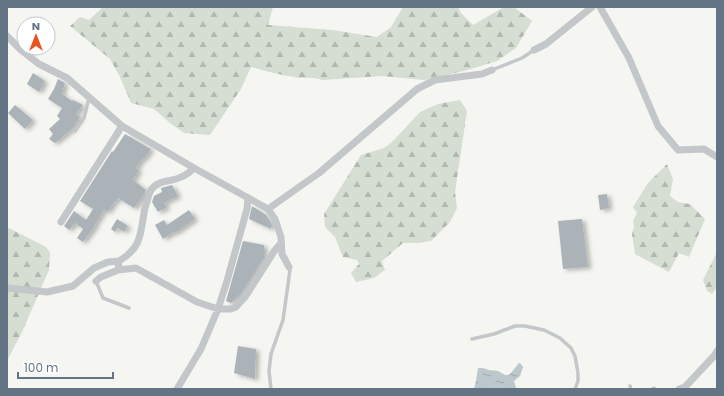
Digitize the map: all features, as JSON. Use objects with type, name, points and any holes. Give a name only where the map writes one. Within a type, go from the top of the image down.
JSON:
[{"type":"street","points":[[534,50],[546,44],[592,7]]},
{"type":"street","points":[[600,7],[629,58],[658,126],[678,150],[704,149],[717,157]]},
{"type":"street","points":[[7,36],[21,50],[39,64],[67,78],[122,126],[268,209],[275,219],[281,238],[282,254],[289,267]]},
{"type":"street","points":[[268,209],[319,174],[417,89],[435,80],[482,74],[492,70]]},
{"type":"street","points":[[61,222],[122,126]]},
{"type":"street","points":[[7,288],[47,292],[73,286],[94,268],[108,262],[119,261],[133,250],[140,237],[148,197],[152,189],[159,183],[177,179],[188,174],[194,168]]},
{"type":"street","points":[[176,389],[201,349],[218,309],[227,281],[248,198]]},
{"type":"street","points":[[96,282],[101,277],[118,270],[136,268],[197,302],[218,309],[236,308],[281,243]]},
{"type":"street","points":[[118,270],[119,261]]},
{"type":"street","points":[[678,389],[684,387],[717,351]]},
{"type":"lane","points":[[492,70],[522,58],[534,50]]},
{"type":"lane","points":[[75,131],[84,118],[89,98]]},
{"type":"lane","points":[[271,389],[269,371],[271,354],[283,320],[290,270],[289,267]]},
{"type":"lane","points":[[96,282],[103,298],[129,308]]},
{"type":"lane","points":[[472,339],[494,334],[515,326],[525,326],[544,330],[560,338],[571,348],[575,356],[578,373],[578,381],[575,389]]},
{"type":"green space","points":[[103,7],[273,7],[268,25],[332,30],[377,37],[391,27],[403,7],[458,7],[461,13],[473,25],[504,7],[514,7],[532,21],[516,48],[497,61],[464,71],[424,80],[382,76],[322,80],[315,78],[298,78],[251,67],[241,89],[210,135],[184,133],[154,109],[131,103],[120,77],[110,59],[70,26],[80,17],[89,20]]},
{"type":"green space","points":[[460,100],[467,111],[455,192],[457,208],[450,222],[431,241],[403,243],[382,261],[385,270],[374,278],[356,282],[351,273],[359,264],[357,260],[343,257],[335,237],[325,227],[324,214],[361,155],[384,148],[392,142],[420,112],[438,104]]},
{"type":"green space","points":[[667,164],[673,179],[670,196],[678,202],[690,204],[705,219],[689,257],[679,253],[669,272],[635,254],[632,234],[634,227],[633,221],[637,213],[633,207],[648,183]]},
{"type":"green space","points":[[7,227],[46,247],[50,253],[49,270],[22,332],[7,361]]},
{"type":"green space","points":[[717,252],[717,287],[712,294],[707,291],[703,280]]},
{"type":"water","points":[[519,363],[523,367],[520,376],[514,381],[517,389],[474,389],[478,368],[498,371],[508,375]]},
{"type":"building","points":[[33,73],[45,81],[39,92],[27,84]]},
{"type":"building","points":[[58,79],[65,83],[62,94],[72,101],[73,100],[83,105],[76,114],[80,117],[72,129],[55,143],[49,139],[53,134],[49,129],[60,119],[57,116],[62,108],[48,99]]},
{"type":"building","points":[[15,105],[33,120],[25,129],[8,113]]},
{"type":"building","points":[[125,134],[151,149],[136,168],[139,170],[133,180],[146,190],[134,208],[118,198],[108,212],[104,210],[95,226],[83,242],[77,238],[83,229],[75,223],[69,230],[64,226],[74,211],[86,220],[93,209],[80,201],[112,151],[113,152]]},
{"type":"building","points":[[172,185],[178,196],[164,203],[167,207],[158,212],[152,202],[154,196],[162,192],[161,188]]},
{"type":"building","points":[[607,194],[609,208],[600,210],[598,195]]},
{"type":"building","points":[[252,206],[266,215],[272,225],[271,229],[249,219]]},
{"type":"building","points":[[189,210],[195,219],[175,233],[174,232],[163,239],[155,225],[164,220],[167,225]]},
{"type":"building","points":[[117,219],[128,226],[124,232],[118,228],[115,232],[111,229]]},
{"type":"building","points":[[582,219],[588,267],[563,269],[558,221]]},
{"type":"building","points":[[243,241],[264,245],[264,258],[241,294],[231,303],[226,301]]},
{"type":"building","points":[[238,346],[256,349],[255,379],[234,373]]}]
